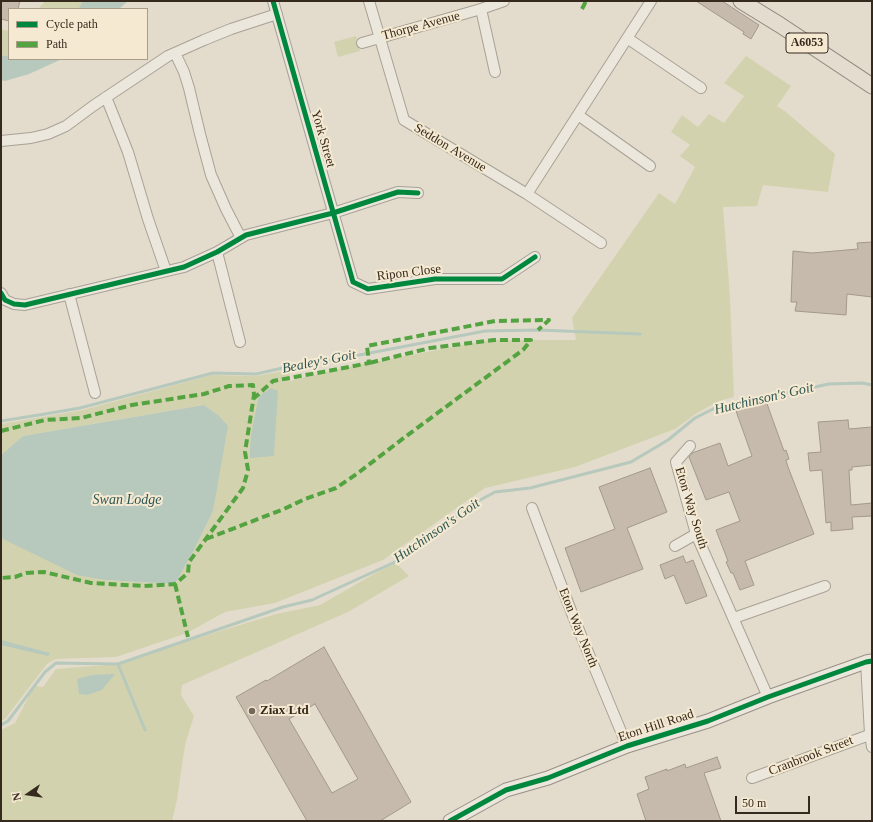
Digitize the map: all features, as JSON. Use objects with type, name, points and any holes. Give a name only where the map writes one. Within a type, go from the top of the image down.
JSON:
[{"type":"main road","name":"A6053","points":[[741,1],[872,86]]},
{"type":"street","name":"York Street","points":[[273,1],[353,282]]},
{"type":"street","name":"Seddon Avenue","points":[[369,1],[404,120],[526,194],[601,243]]},
{"type":"street","name":"Thorpe Avenue","points":[[362,43],[504,1]]},
{"type":"street","points":[[526,194],[651,1]]},
{"type":"street","points":[[481,9],[495,72]]},
{"type":"street","points":[[1,142],[48,134],[66,126],[168,56],[231,29],[276,14]]},
{"type":"street","points":[[627,38],[701,88]]},
{"type":"street","points":[[175,53],[184,72],[189,88],[211,175],[241,238]]},
{"type":"street","points":[[106,98],[128,152],[148,219],[166,271]]},
{"type":"street","points":[[578,115],[650,166]]},
{"type":"street","points":[[1,293],[5,300],[14,304],[25,305],[184,267],[217,252],[246,235],[333,213],[398,192],[418,193]]},
{"type":"street","points":[[217,252],[240,342]]},
{"type":"street","name":"Ripon Close","points":[[353,282],[368,289],[435,279],[502,279],[535,257]]},
{"type":"street","points":[[69,294],[95,393]]},
{"type":"street","name":"Eton Way South","points":[[690,446],[676,462],[696,534],[768,697]]},
{"type":"street","name":"Eton Way North","points":[[532,508],[572,616],[627,746]]},
{"type":"street","points":[[675,546],[696,534]]},
{"type":"street","points":[[734,618],[825,586]]},
{"type":"street","points":[[869,662],[872,747]]},
{"type":"street","name":"Eton Hill Road","points":[[450,821],[506,790],[548,778],[627,746],[708,721],[768,697],[869,662]]},
{"type":"street","name":"Cranbrook Street","points":[[752,778],[871,734]]},
{"type":"green space","points":[[45,1],[83,1],[79,8],[39,8]]},
{"type":"green space","points":[[1,29],[8,31],[8,55],[1,55]]},
{"type":"green space","points":[[356,36],[360,51],[338,57],[334,42]]},
{"type":"green space","points":[[746,56],[791,86],[777,106],[835,154],[828,192],[763,185],[757,206],[723,207],[730,297],[734,397],[719,401],[697,413],[675,429],[575,467],[485,488],[383,560],[275,603],[225,612],[187,633],[116,657],[56,659],[47,664],[5,719],[1,721],[1,537],[105,580],[175,584],[213,511],[218,415],[204,405],[23,436],[1,455],[1,424],[83,410],[212,375],[257,376],[289,370],[290,381],[342,368],[490,340],[576,340],[572,318],[659,193],[675,204],[695,167],[680,156],[690,145],[671,132],[682,115],[698,127],[709,114],[724,123],[744,96],[724,83]]},
{"type":"green space","points":[[395,562],[409,576],[348,612],[182,685],[181,695],[194,716],[185,745],[177,800],[172,821],[1,821],[1,730],[15,723],[34,686],[43,687],[56,669],[118,664],[142,655],[276,614],[320,605]]},
{"type":"water","points":[[83,1],[128,1],[120,8],[79,8]]},
{"type":"water","points":[[1,55],[8,55],[8,60],[60,60],[29,74],[5,81],[1,80]]},
{"type":"water","points":[[271,388],[278,391],[274,456],[250,458],[251,435],[259,396]]},
{"type":"water","name":"Swan Lodge","points":[[204,405],[218,415],[228,426],[213,511],[175,584],[105,580],[77,575],[1,537],[1,455],[23,436]]},
{"type":"water","points":[[1,640],[50,653],[48,656],[1,645]]},
{"type":"water","points":[[115,674],[102,690],[87,695],[79,694],[77,679],[92,675]]},
{"type":"building","points":[[1,1],[20,1],[18,8],[8,8],[8,21],[1,19]]},
{"type":"building","points":[[696,1],[722,1],[759,25],[751,39],[743,34],[744,32]]},
{"type":"building","points":[[872,242],[872,297],[847,294],[846,315],[795,311],[797,302],[791,302],[793,251],[812,253],[858,249],[857,243]]},
{"type":"building","points":[[766,401],[784,451],[786,450],[789,459],[786,460],[788,467],[814,534],[745,561],[754,585],[740,590],[733,573],[731,573],[726,562],[728,561],[716,530],[740,521],[729,492],[706,500],[689,457],[692,453],[720,443],[728,466],[752,456],[736,411]]},
{"type":"building","points":[[848,420],[849,429],[872,427],[872,465],[852,467],[852,470],[849,470],[851,505],[872,503],[872,516],[852,517],[853,529],[831,531],[831,522],[826,523],[822,470],[810,471],[808,453],[821,452],[818,422]]},
{"type":"building","points":[[650,468],[667,512],[627,528],[643,569],[581,592],[565,548],[615,529],[599,487]]},
{"type":"building","points":[[683,556],[686,563],[693,560],[707,596],[686,604],[674,575],[665,579],[660,565]]},
{"type":"building","points":[[324,647],[411,802],[380,821],[307,821],[236,697],[266,680],[267,681]],"holes":[[[315,704],[358,779],[332,793],[289,719]]]},
{"type":"building","points":[[717,757],[721,768],[704,773],[721,821],[646,821],[637,794],[649,789],[645,777],[685,764],[686,768]]},
{"type":"waterway","name":"Bealey's Goit","points":[[1,421],[80,408],[213,373],[256,374],[485,331],[538,330],[640,334]]},
{"type":"waterway","name":"Hutchinson's Goit","points":[[1,725],[8,721],[45,672],[56,663],[118,664],[283,607],[312,600],[395,562],[439,531],[469,506],[495,492],[530,488],[631,462],[668,440],[695,418],[715,408],[829,384],[862,383],[872,385]]},
{"type":"waterway","points":[[118,664],[145,730]]},
{"type":"marked path","points":[[582,9],[586,1]]},
{"type":"marked path","points":[[253,399],[273,381],[369,363],[367,346],[495,321],[549,320],[538,330]]},
{"type":"marked path","points":[[206,539],[336,488],[523,350],[531,340],[494,340],[430,348],[369,363]]},
{"type":"marked path","points":[[1,431],[45,420],[81,418],[132,405],[204,394],[229,386],[253,385],[254,395],[245,452],[248,470],[243,488],[189,562],[188,573],[175,584],[144,586],[91,583],[44,572],[26,573],[15,577],[1,578]]},
{"type":"marked path","points":[[175,584],[188,637]]},
{"type":"cycle path","points":[[273,1],[353,282],[368,289],[435,279],[502,279],[535,257]]},
{"type":"cycle path","points":[[1,293],[5,300],[14,304],[25,305],[184,267],[217,252],[246,235],[333,213],[398,192],[418,193]]},
{"type":"cycle path","points":[[450,821],[506,790],[548,778],[627,746],[708,721],[768,697],[872,661]]},
{"type":"place","name":"Ziax Ltd","points":[[252,711]]}]
